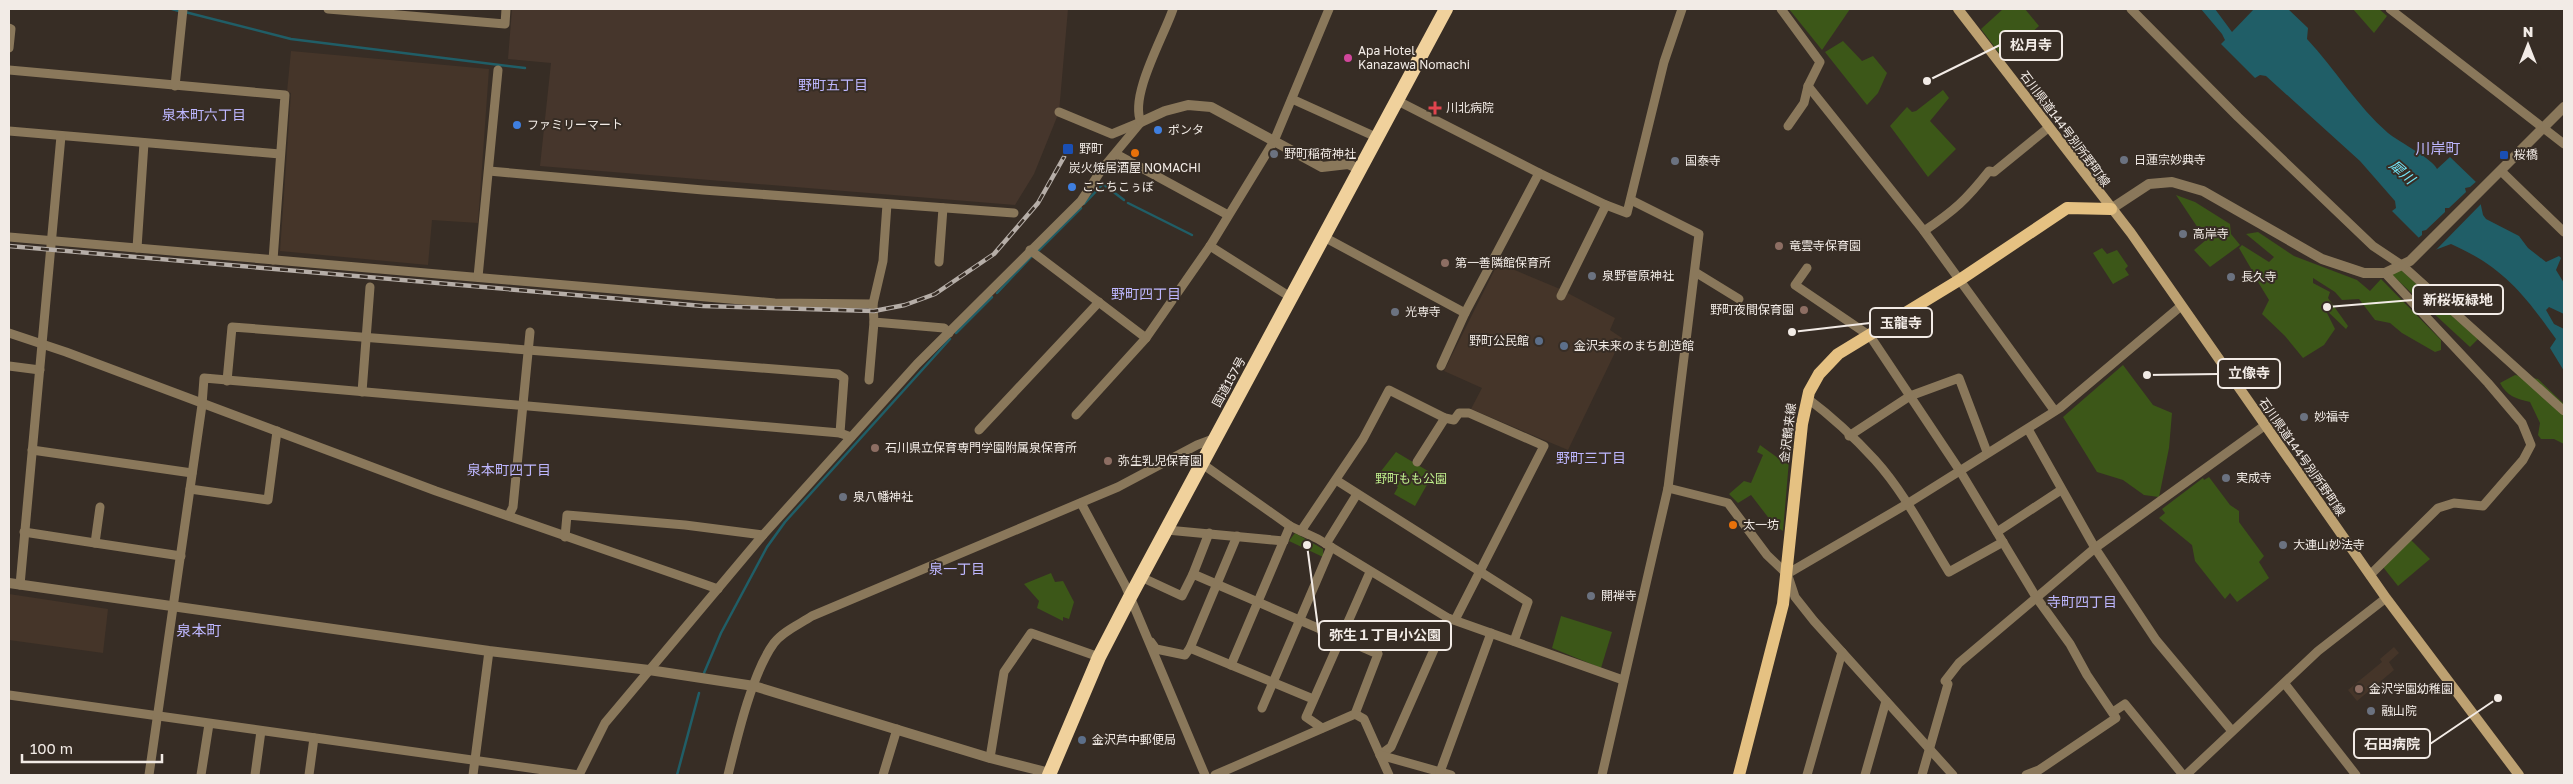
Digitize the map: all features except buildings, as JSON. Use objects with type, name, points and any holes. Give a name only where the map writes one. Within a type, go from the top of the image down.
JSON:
[{"type":"highway","name":"国道157号","points":[[1050,774],[1099,658],[1129,599],[1446,9]]},
{"type":"main road","name":"石川県道144号別所野町線","points":[[1958,9],[2111,210],[2131,233],[2264,426],[2386,598],[2519,775]]},
{"type":"main road","name":"金沢鶴来線","points":[[1740,775],[1784,604],[1787,574],[1797,526],[1807,398],[1819,374],[1838,354],[1960,279],[2067,208],[2111,210]]},
{"type":"street","points":[[328,9],[505,24],[506,9]]},
{"type":"street","points":[[1141,122],[1137,113],[1145,79],[1173,9]]},
{"type":"street","points":[[1076,415],[1146,338],[1210,246],[1274,141],[1329,9]]},
{"type":"street","points":[[1396,100],[1539,173],[1606,205],[1628,213],[1632,186],[1664,62],[1682,9]]},
{"type":"street","points":[[1781,9],[1820,62],[1808,86],[1804,103],[1788,126]]},
{"type":"street","points":[[2131,9],[2238,117],[2373,246],[2406,263],[2564,411]]},
{"type":"street","points":[[2390,9],[2564,144]]},
{"type":"street","points":[[175,86],[182,11]]},
{"type":"street","points":[[9,28],[11,28],[9,48]]},
{"type":"street","points":[[9,70],[286,95],[273,260]]},
{"type":"street","points":[[478,277],[498,70]]},
{"type":"street","points":[[1808,86],[1924,231],[2054,410]]},
{"type":"street","points":[[1292,99],[1376,137]]},
{"type":"street","points":[[1059,112],[1112,134],[1165,110],[1188,105],[1210,107],[1322,168],[1348,164],[1359,169]]},
{"type":"street","points":[[2111,210],[2149,184],[2172,182],[2203,191],[2322,259],[2364,273],[2385,273],[2406,263],[2564,107]]},
{"type":"street","points":[[9,694],[158,717],[580,775],[605,723],[763,535],[851,437],[949,333],[1081,201],[1141,122]]},
{"type":"street","points":[[1924,231],[1949,215],[1964,202],[1989,171],[1994,172],[2048,128]]},
{"type":"street","points":[[9,131],[280,154]]},
{"type":"street","points":[[20,585],[61,136]]},
{"type":"street","points":[[137,248],[144,143]]},
{"type":"street","points":[[1116,154],[1228,215]]},
{"type":"street","points":[[489,171],[1014,213]]},
{"type":"street","points":[[1442,366],[1465,313],[1539,173]]},
{"type":"street","points":[[2499,173],[2564,232]]},
{"type":"street","points":[[1602,775],[1668,488],[1699,234],[1631,200]]},
{"type":"street","points":[[869,380],[874,322],[873,304],[884,261],[887,204]]},
{"type":"street","points":[[1561,296],[1606,205]]},
{"type":"street","points":[[939,262],[943,208]]},
{"type":"street","points":[[9,237],[775,303],[873,304]]},
{"type":"street","points":[[1324,237],[1465,313]]},
{"type":"street","points":[[1210,246],[1292,298]]},
{"type":"street","points":[[1030,250],[1146,338]]},
{"type":"street","points":[[1807,268],[1795,285],[1870,336],[1960,471],[2036,596],[2070,644],[2087,675],[2116,718],[2042,773],[2026,775]]},
{"type":"street","points":[[1695,272],[1739,299]]},
{"type":"street","points":[[2370,575],[2438,508],[2454,504],[2483,506],[2523,460],[2531,445],[2522,423],[2488,383],[2385,273]]},
{"type":"street","points":[[362,392],[370,287]]},
{"type":"street","points":[[979,430],[1099,302]]},
{"type":"street","points":[[1787,574],[1907,504],[1987,452],[2060,408],[2181,306]]},
{"type":"street","points":[[874,322],[944,328],[949,333]]},
{"type":"street","points":[[227,380],[232,327],[838,374],[844,378],[840,433]]},
{"type":"street","points":[[509,515],[513,507],[530,332]]},
{"type":"street","points":[[9,333],[42,343],[202,405],[436,491],[718,589]]},
{"type":"street","points":[[9,366],[40,370]]},
{"type":"street","points":[[149,775],[202,405],[204,378],[840,433],[851,437]]},
{"type":"street","points":[[1849,436],[1910,396],[1959,378],[1987,452]]},
{"type":"street","points":[[1301,531],[1363,439],[1389,390],[1445,418],[1454,420],[1460,413],[1470,413],[1544,446],[1481,572],[1452,619],[1391,747],[1380,756]]},
{"type":"street","points":[[1807,398],[1833,417],[1849,436],[1875,460],[1907,504],[1950,572],[2003,542]]},
{"type":"street","points":[[1417,462],[1445,418]]},
{"type":"street","points":[[1922,775],[1946,683],[1959,663],[2095,548],[2264,426]]},
{"type":"street","points":[[2028,429],[2095,548],[2156,640],[2232,731]]},
{"type":"street","points":[[190,489],[268,500],[277,431]]},
{"type":"street","points":[[728,775],[754,686],[774,643],[791,629],[812,616],[1081,504],[1213,440]]},
{"type":"street","points":[[32,450],[192,473]]},
{"type":"street","points":[[1202,463],[1290,526],[1329,546],[1452,619],[1623,680]]},
{"type":"street","points":[[1336,480],[1528,602],[1514,641]]},
{"type":"street","points":[[1668,488],[1728,503],[1767,555],[1787,574],[1795,597],[1953,775]]},
{"type":"street","points":[[1997,532],[2061,490]]},
{"type":"street","points":[[1262,708],[1329,546],[1357,494]]},
{"type":"street","points":[[1081,504],[1125,585],[1129,599],[1204,775]]},
{"type":"street","points":[[95,544],[100,507]]},
{"type":"street","points":[[565,536],[567,515],[695,526],[763,535]]},
{"type":"street","points":[[1231,665],[1290,526]]},
{"type":"street","points":[[1167,530],[1284,541]]},
{"type":"street","points":[[24,532],[181,556]]},
{"type":"street","points":[[1142,577],[1182,596],[1209,533]]},
{"type":"street","points":[[1144,632],[1156,649],[1185,655],[1190,648],[1237,536]]},
{"type":"street","points":[[1322,728],[1306,717],[1370,572]]},
{"type":"street","points":[[1193,574],[1378,654],[1355,714],[1215,775]]},
{"type":"street","points":[[9,583],[489,651],[649,670],[754,686],[990,758],[1050,774]]},
{"type":"street","points":[[2113,712],[2125,704],[2184,775],[2285,684],[2318,651],[2386,598]]},
{"type":"street","points":[[990,758],[1004,672],[1031,633],[1099,658]]},
{"type":"street","points":[[1440,772],[1491,633]]},
{"type":"street","points":[[1190,648],[1313,699]]},
{"type":"street","points":[[473,775],[489,651]]},
{"type":"street","points":[[1807,775],[1842,652]]},
{"type":"street","points":[[2285,684],[2356,775]]},
{"type":"street","points":[[1865,775],[1886,701]]},
{"type":"street","points":[[1355,714],[1364,718],[1389,775]]},
{"type":"street","points":[[201,775],[208,724]]},
{"type":"street","points":[[883,775],[897,729]]},
{"type":"street","points":[[255,775],[261,731]]},
{"type":"street","points":[[309,775],[314,738]]},
{"type":"street","points":[[1380,756],[1451,775]]},
{"type":"shaded area","points":[[512,9],[1068,9],[1059,112],[1034,174],[1015,205],[540,166],[551,63],[508,59]]},
{"type":"shaded area","points":[[291,51],[489,69],[478,223],[432,220],[428,265],[280,251],[291,93],[287,92]]},
{"type":"shaded area","points":[[1498,263],[1560,289],[1615,318],[1610,330],[1622,338],[1568,450],[1471,409],[1482,388],[1444,371]]},
{"type":"shaded area","points":[[9,594],[108,609],[103,653],[9,640]]},
{"type":"shaded area","points":[[2394,647],[2399,653],[2389,662],[2394,670],[2357,701],[2348,690],[2382,662],[2380,659]]},
{"type":"green space","points":[[1789,9],[1850,9],[1822,50]]},
{"type":"green space","points":[[2003,9],[2025,9],[2039,26],[2003,58],[1981,29]]},
{"type":"green space","points":[[2353,9],[2379,9],[2387,16],[2374,33]]},
{"type":"green space","points":[[1843,41],[1862,61],[1873,56],[1887,73],[1878,93],[1867,105],[1825,52]]},
{"type":"green space","points":[[1943,90],[1949,98],[1930,121],[1956,149],[1928,177],[1890,126],[1907,107],[1912,112],[1916,111]]},
{"type":"green space","points":[[2176,195],[2195,202],[2230,224],[2231,234],[2240,245],[2210,267],[2194,250],[2206,240]]},
{"type":"green space","points":[[2258,232],[2294,256],[2357,280],[2370,291],[2381,279],[2441,340],[2441,350],[2435,352],[2402,333],[2390,323],[2375,320],[2359,299],[2342,300],[2335,292],[2313,278],[2313,283],[2330,292],[2328,298],[2348,326],[2346,329],[2325,309],[2335,329],[2324,345],[2303,358],[2285,336],[2262,314],[2269,300],[2255,277],[2260,271],[2253,272],[2239,248],[2242,245],[2269,262],[2274,257],[2246,234]]},
{"type":"green space","points":[[2102,248],[2107,254],[2117,250],[2128,266],[2125,269],[2129,275],[2113,284],[2093,253]]},
{"type":"green space","points":[[2401,270],[2478,339],[2470,347],[2391,274]]},
{"type":"green space","points":[[2123,365],[2153,405],[2172,413],[2169,448],[2159,497],[2144,495],[2123,480],[2097,472],[2063,417]]},
{"type":"green space","points":[[2515,375],[2538,379],[2564,404],[2564,444],[2554,439],[2541,439],[2538,435],[2540,423],[2530,402],[2512,396],[2500,383]]},
{"type":"green space","points":[[1760,445],[1778,458],[1790,449],[1783,531],[1774,525],[1751,495],[1738,503],[1729,494],[1744,481],[1751,483],[1763,455],[1757,452]]},
{"type":"green space","name":"野町もも公園","points":[[1396,452],[1433,474],[1415,506],[1394,494],[1398,487],[1378,475]]},
{"type":"green space","points":[[2209,477],[2230,505],[2239,511],[2239,522],[2264,556],[2259,562],[2269,578],[2237,602],[2230,593],[2225,599],[2195,561],[2192,545],[2159,518],[2165,513],[2162,509],[2203,478],[2204,480]]},
{"type":"green space","points":[[1295,533],[1323,549],[1323,557],[1289,541]]},
{"type":"green space","points":[[2410,539],[2430,559],[2398,586],[2383,567]]},
{"type":"green space","points":[[1051,573],[1055,582],[1063,581],[1074,602],[1069,619],[1063,617],[1063,621],[1037,608],[1039,601],[1024,584]]},
{"type":"green space","points":[[1561,616],[1612,632],[1601,668],[1552,648]]},
{"type":"water","name":"犀川","points":[[2201,9],[2215,9],[2232,32],[2254,9],[2288,9],[2308,28],[2307,39],[2366,111],[2388,133],[2429,160],[2437,169],[2450,157],[2476,182],[2483,215],[2486,219],[2519,236],[2528,248],[2546,262],[2559,256],[2561,258],[2556,270],[2564,283],[2564,314],[2549,307],[2546,310],[2554,324],[2564,329],[2564,371],[2550,348],[2556,339],[2511,283],[2485,262],[2451,244],[2435,250],[2419,238],[2392,211],[2396,208],[2395,201],[2360,161],[2266,76],[2260,75],[2255,78],[2221,44],[2225,40],[2222,34]]},
{"type":"pier","name":"桜橋","points":[[2478,180],[2483,202],[2434,252],[2417,239],[2422,235],[2422,231],[2426,230],[2445,212],[2445,208],[2449,208],[2466,192],[2465,188],[2470,187]]},
{"type":"waterway","points":[[172,9],[179,11]]},
{"type":"waterway","points":[[185,12],[291,39],[525,68]]},
{"type":"waterway","points":[[1084,204],[1103,184],[1124,200]]},
{"type":"waterway","points":[[1128,203],[1192,235]]},
{"type":"waterway","points":[[1038,251],[1081,208]]},
{"type":"waterway","points":[[997,293],[1032,256]]},
{"type":"waterway","points":[[956,333],[992,297]]},
{"type":"waterway","points":[[704,673],[721,633],[767,547],[785,522],[950,339]]},
{"type":"waterway","points":[[677,775],[699,693]]},
{"type":"railway","points":[[9,246],[703,306],[874,311],[905,305],[935,294],[994,254],[1038,203],[1064,157]]},
{"type":"place","name":"Apa Hotel Kanazawa Nomachi","points":[[1348,58]]},
{"type":"place","name":"松月寺","points":[[1927,81]]},
{"type":"place","name":"川北病院","points":[[1435,108]]},
{"type":"place","name":"ファミリーマート","points":[[517,125]]},
{"type":"place","name":"ポンタ","points":[[1158,130]]},
{"type":"place","name":"野町","points":[[1068,149]]},
{"type":"place","name":"炭火焼居酒屋 NOMACHI","points":[[1135,153]]},
{"type":"place","name":"野町稲荷神社","points":[[1274,154]]},
{"type":"place","name":"桜橋","points":[[2504,155]]},
{"type":"place","name":"日蓮宗妙典寺","points":[[2124,160]]},
{"type":"place","name":"国泰寺","points":[[1675,161]]},
{"type":"place","name":"ここちこぅぼ","points":[[1072,187]]},
{"type":"place","name":"高岸寺","points":[[2183,234]]},
{"type":"place","name":"竜雲寺保育園","points":[[1779,246]]},
{"type":"place","name":"第一善隣館保育所","points":[[1445,263]]},
{"type":"place","name":"泉野菅原神社","points":[[1592,276]]},
{"type":"place","name":"長久寺","points":[[2231,277]]},
{"type":"place","name":"新桜坂緑地","points":[[2327,307]]},
{"type":"place","name":"野町夜間保育園","points":[[1804,310]]},
{"type":"place","name":"光専寺","points":[[1395,312]]},
{"type":"place","name":"玉龍寺","points":[[1792,332]]},
{"type":"place","name":"野町公民館","points":[[1539,341]]},
{"type":"place","name":"金沢未来のまち創造館","points":[[1564,346]]},
{"type":"place","name":"立像寺","points":[[2147,375]]},
{"type":"place","name":"妙福寺","points":[[2304,417]]},
{"type":"place","name":"石川県立保育専門学園附属泉保育所","points":[[875,448]]},
{"type":"place","name":"弥生乳児保育園","points":[[1108,461]]},
{"type":"place","name":"実成寺","points":[[2226,478]]},
{"type":"place","name":"泉八幡神社","points":[[843,497]]},
{"type":"place","name":"太一坊","points":[[1733,525]]},
{"type":"place","name":"弥生１丁目小公園","points":[[1307,545]]},
{"type":"place","name":"大連山妙法寺","points":[[2283,545]]},
{"type":"place","name":"開禅寺","points":[[1591,596]]},
{"type":"place","name":"金沢学園幼稚園","points":[[2359,689]]},
{"type":"place","name":"石田病院","points":[[2498,698]]},
{"type":"place","name":"融山院","points":[[2371,711]]},
{"type":"place","name":"金沢芦中郵便局","points":[[1082,740]]},
{"type":"district","name":"野町五丁目","points":[[833,85]]},
{"type":"district","name":"泉本町六丁目","points":[[204,115]]},
{"type":"district","name":"川岸町","points":[[2438,149]]},
{"type":"district","name":"野町四丁目","points":[[1146,294]]},
{"type":"district","name":"野町三丁目","points":[[1591,458]]},
{"type":"district","name":"泉本町四丁目","points":[[509,470]]},
{"type":"district","name":"泉一丁目","points":[[957,569]]},
{"type":"district","name":"寺町四丁目","points":[[2082,602]]},
{"type":"district","name":"泉本町","points":[[199,631]]}]
